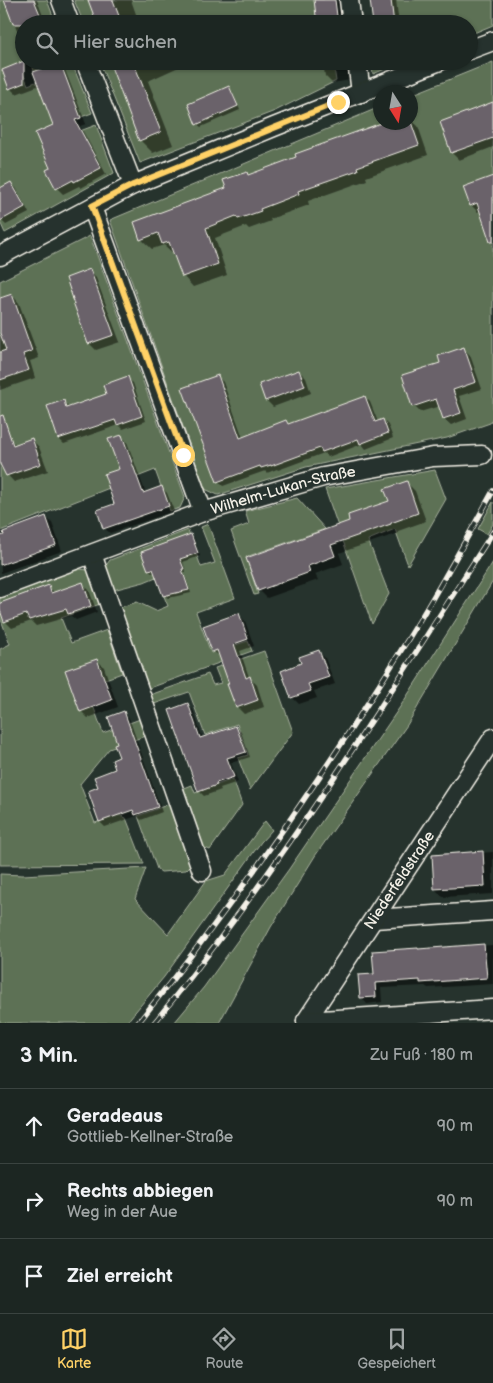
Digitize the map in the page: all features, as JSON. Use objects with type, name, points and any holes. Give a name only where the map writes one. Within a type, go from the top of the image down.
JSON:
[{"type":"street","points":[[61,0],[67,15]]},
{"type":"street","points":[[350,0],[351,15]]},
{"type":"street","points":[[478,47],[493,41]]},
{"type":"street","points":[[88,70],[133,185]]},
{"type":"street","points":[[358,70],[361,92]]},
{"type":"street","points":[[0,256],[133,185],[417,70]]},
{"type":"street","points":[[92,206],[203,512]]},
{"type":"street","name":"Wilhelm-Lukan-Straße","points":[[0,588],[203,512],[323,477],[433,457],[482,455]]},
{"type":"street","points":[[92,554],[202,871]]},
{"type":"street","name":"Niederfeldstraße","points":[[493,738],[306,1021],[493,1009]]},
{"type":"street","points":[[374,919],[493,911]]},
{"type":"green space","points":[[0,0],[47,0],[53,15],[15,15],[15,70],[22,70],[28,85],[38,81],[34,70],[75,70],[92,113],[51,128],[56,140],[96,125],[114,173],[5,233],[0,222]]},
{"type":"green space","points":[[74,0],[324,0],[326,15],[80,15]]},
{"type":"green space","points":[[378,0],[493,0],[493,25],[478,31],[478,15],[380,15]]},
{"type":"green space","points":[[493,62],[493,417],[490,423],[447,438],[306,467],[218,495],[205,489],[110,220],[373,110],[373,130],[418,130],[418,92],[473,70],[478,70],[478,68]]},
{"type":"green space","points":[[103,70],[334,70],[336,81],[275,111],[140,163]]},
{"type":"green space","points":[[372,70],[383,70],[373,74]]},
{"type":"green space","points":[[90,236],[185,497],[180,508],[170,511],[155,470],[0,531],[0,281]]},
{"type":"green space","points":[[435,470],[446,499],[408,565],[395,529],[368,540],[389,594],[372,624],[325,489]]},
{"type":"green space","points":[[297,498],[325,529],[246,557],[258,594],[254,595],[231,531],[249,524],[245,511]]},
{"type":"green space","points":[[493,502],[493,524],[487,534],[478,529]]},
{"type":"green space","points":[[208,524],[235,598],[196,612],[211,653],[248,641],[252,651],[147,689],[118,608],[137,602],[156,611],[168,606],[156,577],[113,590],[104,568],[110,560],[188,530],[201,567],[215,563],[201,527]]},
{"type":"green space","points":[[493,562],[493,581],[407,725],[315,856],[271,927],[219,1023],[174,1023],[204,987],[289,869],[400,707]]},
{"type":"green space","points":[[80,569],[88,570],[100,604],[61,618],[71,643],[107,630],[122,673],[86,686],[103,733],[140,719],[145,736],[109,749],[80,784],[95,823],[119,815],[126,818],[144,864],[0,865],[0,649],[10,644],[0,617],[0,598]]},
{"type":"green space","points":[[264,651],[293,732],[250,790],[238,758],[248,755],[237,724],[205,735],[189,692],[154,704],[150,695],[208,674],[213,685],[221,683],[215,668]]},
{"type":"green space","points":[[233,779],[242,805],[210,850],[203,847],[182,789],[192,785],[195,793]]},
{"type":"green space","points":[[172,803],[193,863],[186,870],[161,872],[157,869],[138,816]]},
{"type":"green space","points":[[265,821],[272,830],[261,842],[164,977],[126,1023],[0,1023],[0,874],[23,875],[146,868],[135,899],[168,934],[206,881],[225,875]]},
{"type":"building","points":[[4,0],[34,0],[40,15],[15,15],[15,24],[13,24]]},
{"type":"building","points":[[88,0],[113,0],[119,15],[94,15]]},
{"type":"building","points":[[314,0],[335,0],[337,15],[316,15]]},
{"type":"building","points":[[370,0],[391,0],[393,15],[372,15]]},
{"type":"building","points":[[15,65],[15,70],[24,70],[24,83],[9,89],[2,70]]},
{"type":"building","points":[[38,70],[63,70],[81,118],[75,120],[101,168],[56,189],[46,170],[50,168],[35,133],[53,125],[33,72]]},
{"type":"building","points":[[112,70],[137,70],[161,132],[139,141]]},
{"type":"building","points":[[229,86],[238,106],[196,125],[188,104]]},
{"type":"building","points":[[493,102],[493,138],[451,153],[440,122]]},
{"type":"building","points":[[373,126],[373,130],[414,130],[419,145],[357,167],[358,170],[298,191],[299,194],[260,209],[261,211],[238,219],[236,216],[206,228],[218,264],[182,277],[169,242],[162,244],[158,233],[140,240],[134,222],[226,188],[223,180],[247,172],[248,175],[296,157],[295,154]]},
{"type":"building","points":[[493,176],[493,242],[490,242],[477,203],[470,206],[463,187]]},
{"type":"building","points":[[11,182],[25,207],[0,221],[0,188]]},
{"type":"building","points":[[90,269],[114,335],[88,344],[66,278]]},
{"type":"building","points":[[12,294],[32,351],[23,354],[29,370],[0,380],[0,352],[6,350],[0,333],[0,298]]},
{"type":"building","points":[[464,347],[476,382],[453,390],[461,413],[443,419],[436,399],[412,407],[402,375],[440,363],[438,356]]},
{"type":"building","points":[[299,370],[305,386],[265,401],[259,384]]},
{"type":"building","points":[[218,375],[240,438],[286,420],[288,424],[365,396],[375,422],[383,419],[388,433],[360,444],[358,439],[322,452],[320,448],[271,466],[261,468],[260,466],[217,482],[182,388]]},
{"type":"building","points":[[128,376],[142,416],[117,425],[115,420],[58,439],[47,406],[64,400],[66,408],[106,394],[103,385]]},
{"type":"building","points":[[3,415],[13,445],[32,438],[41,464],[6,476],[0,464],[0,416]]},
{"type":"building","points":[[122,435],[143,493],[162,486],[169,506],[103,529],[97,510],[114,504],[104,474],[119,469],[108,439]]},
{"type":"building","points":[[407,481],[418,513],[331,545],[335,556],[308,566],[310,572],[258,591],[246,558],[349,521],[348,515],[389,501],[384,489]]},
{"type":"building","points":[[46,516],[56,545],[0,565],[0,536],[4,535],[3,532]]},
{"type":"building","points":[[191,534],[198,553],[180,559],[189,590],[163,596],[153,569],[148,570],[141,552]]},
{"type":"building","points":[[83,582],[91,606],[68,614],[66,609],[29,620],[26,614],[4,622],[0,603],[49,585],[51,593]]},
{"type":"building","points":[[239,613],[248,639],[234,644],[246,678],[250,676],[258,700],[236,708],[217,650],[212,652],[203,626]]},
{"type":"building","points":[[319,650],[329,677],[308,684],[311,691],[291,698],[281,671],[301,663],[299,657]]},
{"type":"building","points":[[97,659],[112,700],[80,712],[65,670]]},
{"type":"building","points":[[188,703],[200,738],[236,726],[246,752],[227,758],[234,777],[198,792],[169,710]]},
{"type":"building","points":[[124,711],[158,807],[135,815],[133,810],[99,822],[88,791],[98,787],[94,777],[115,769],[112,760],[119,757],[114,744],[117,743],[108,717]]},
{"type":"building","points":[[483,851],[485,886],[434,889],[432,855]]},
{"type":"building","points":[[484,944],[487,978],[420,983],[420,980],[375,983],[376,997],[360,998],[358,975],[374,974],[372,951]]},
{"type":"railway","points":[[138,1023],[211,930],[314,785],[410,636],[493,491]]},
{"type":"railway","points":[[154,1023],[245,905],[331,782],[493,532]]},
{"type":"route","points":[[183,455],[92,206],[133,185],[199,157],[338,102]]}]
